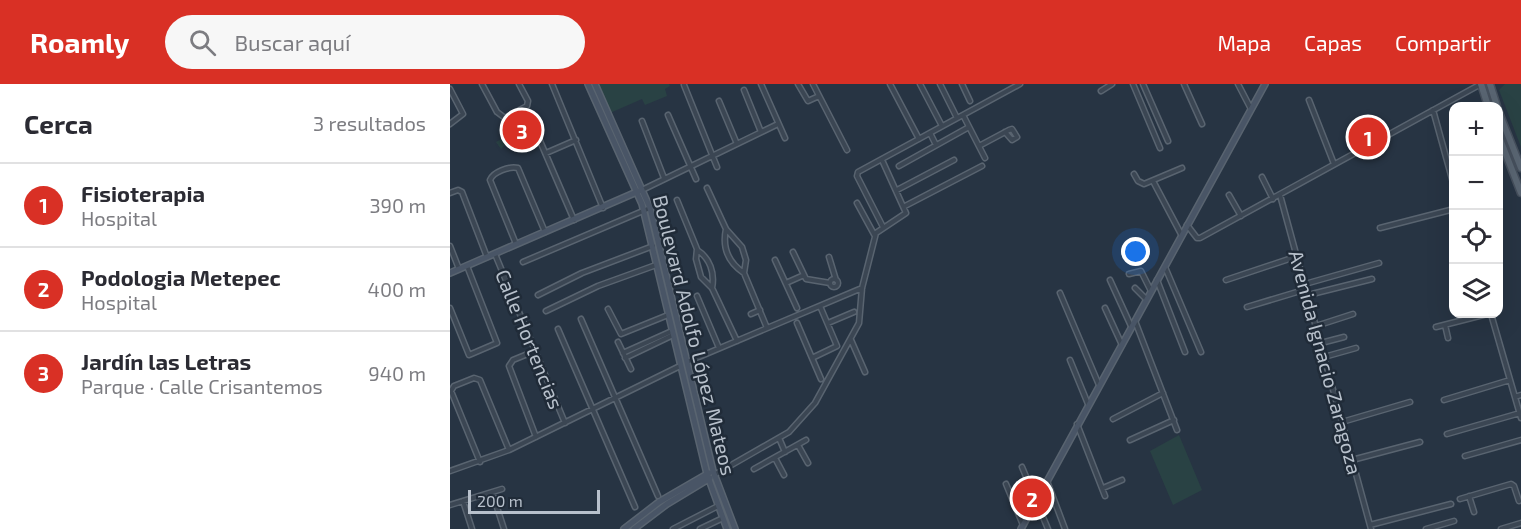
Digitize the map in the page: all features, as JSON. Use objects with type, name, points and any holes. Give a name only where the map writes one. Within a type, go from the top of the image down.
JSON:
[{"type":"main road","points":[[1492,85],[1496,102]]},
{"type":"main road","points":[[1482,86],[1487,102]]},
{"type":"main road","points":[[1503,121],[1521,168]]},
{"type":"main road","points":[[1503,147],[1521,193]]},
{"type":"street","points":[[482,84],[497,112],[505,118],[527,106],[528,101],[519,84]]},
{"type":"street","points":[[552,84],[604,208]]},
{"type":"street","points":[[761,84],[785,138]]},
{"type":"street","points":[[798,84],[808,101],[819,96]]},
{"type":"street","points":[[813,84],[847,150]]},
{"type":"street","points":[[890,84],[919,139]]},
{"type":"street","points":[[920,84],[942,126]]},
{"type":"street","points":[[940,84],[957,118]]},
{"type":"street","points":[[962,84],[970,101]]},
{"type":"street","points":[[883,227],[857,176],[859,171],[1020,84]]},
{"type":"street","points":[[1101,91],[1112,84]]},
{"type":"street","points":[[1132,84],[1160,148]]},
{"type":"street","points":[[1143,84],[1168,141]]},
{"type":"street","points":[[1184,84],[1202,124]]},
{"type":"street","points":[[1238,84],[1252,110]]},
{"type":"street","points":[[1022,527],[1186,224],[1265,84]]},
{"type":"street","points":[[684,85],[717,167]]},
{"type":"street","points":[[1186,224],[1199,239],[1433,110],[1482,86],[1492,85]]},
{"type":"street","name":"Boulevard Adolfo López Mateos","points":[[592,86],[647,209],[686,363],[718,506],[728,529]]},
{"type":"street","points":[[450,89],[463,114],[450,124]]},
{"type":"street","points":[[744,90],[761,132]]},
{"type":"street","points":[[1309,100],[1335,164]]},
{"type":"street","points":[[719,101],[737,144]]},
{"type":"street","points":[[1433,110],[1449,168]]},
{"type":"street","points":[[668,115],[696,179]]},
{"type":"street","points":[[963,115],[985,158]]},
{"type":"street","points":[[642,121],[664,178]]},
{"type":"street","points":[[450,273],[604,208],[778,124]]},
{"type":"street","points":[[534,127],[574,221]]},
{"type":"street","points":[[899,166],[969,127]]},
{"type":"street","points":[[979,146],[1005,132]]},
{"type":"street","points":[[930,133],[936,146]]},
{"type":"street","points":[[546,153],[576,140]]},
{"type":"street","points":[[624,529],[712,474],[779,438],[794,428],[808,413],[851,339],[860,318],[862,288],[875,236],[883,227],[903,217],[906,213],[905,206],[882,160]]},
{"type":"street","points":[[897,190],[954,160]]},
{"type":"street","points":[[905,206],[982,165]]},
{"type":"street","points":[[516,245],[490,180],[495,174],[512,167],[518,168],[546,233]]},
{"type":"street","points":[[1134,174],[1141,184],[1182,168]]},
{"type":"street","points":[[1262,177],[1273,199]]},
{"type":"street","points":[[1153,181],[1181,234]]},
{"type":"street","points":[[707,188],[726,229],[742,247],[746,260],[744,273]]},
{"type":"street","points":[[450,193],[458,190],[462,192],[488,258]]},
{"type":"street","points":[[1229,195],[1240,216]]},
{"type":"street","name":"Avenida Ignacio Zaragoza","points":[[1280,195],[1371,527]]},
{"type":"street","points":[[677,200],[697,249],[710,264],[714,279],[712,288]]},
{"type":"street","points":[[857,203],[875,236]]},
{"type":"street","points":[[523,262],[647,209]]},
{"type":"street","name":"Boulevard Adolfo López Mateos","points":[[647,209],[652,246],[680,366],[712,474],[735,529]]},
{"type":"street","points":[[1380,228],[1450,210]]},
{"type":"street","points":[[726,229],[724,242],[730,259],[744,273],[767,328]]},
{"type":"street","points":[[450,246],[459,269]]},
{"type":"street","points":[[538,295],[582,273],[652,246]]},
{"type":"street","points":[[697,249],[696,259],[701,277],[712,288],[737,341]]},
{"type":"street","points":[[793,252],[809,281],[830,283],[836,280]]},
{"type":"street","name":"Calle Hortencias","points":[[495,254],[565,423]]},
{"type":"street","points":[[1226,280],[1298,256]]},
{"type":"street","points":[[829,257],[840,297]]},
{"type":"street","points":[[775,260],[797,308]]},
{"type":"street","points":[[1247,307],[1379,263]]},
{"type":"street","points":[[546,310],[598,286],[657,265]]},
{"type":"street","points":[[1164,265],[1201,352]]},
{"type":"street","points":[[450,308],[469,355],[497,343],[467,266]]},
{"type":"street","points":[[1129,274],[1141,271],[1151,291]]},
{"type":"street","points":[[786,283],[804,275]]},
{"type":"street","points":[[1157,279],[1185,352]]},
{"type":"street","points":[[1308,295],[1372,279]]},
{"type":"street","points":[[1110,280],[1131,326]]},
{"type":"street","points":[[830,283],[831,286],[836,287]]},
{"type":"street","points":[[686,363],[862,288]]},
{"type":"street","points":[[1135,288],[1146,299]]},
{"type":"street","points":[[1060,293],[1099,385]]},
{"type":"street","points":[[697,296],[719,348]]},
{"type":"street","points":[[812,358],[837,346],[820,306]]},
{"type":"street","points":[[1105,308],[1122,345]]},
{"type":"street","points":[[608,309],[621,334],[668,315]]},
{"type":"street","points":[[751,314],[760,310]]},
{"type":"street","points":[[828,323],[854,312]]},
{"type":"street","points":[[1317,326],[1353,314]]},
{"type":"street","points":[[1436,327],[1473,318]]},
{"type":"street","points":[[1447,434],[1520,416],[1490,318]]},
{"type":"street","points":[[580,319],[658,496]]},
{"type":"street","points":[[1135,320],[1177,430]]},
{"type":"street","points":[[796,323],[821,379]]},
{"type":"street","points":[[1445,325],[1449,338]]},
{"type":"street","points":[[558,329],[635,507]]},
{"type":"street","points":[[624,355],[672,333]]},
{"type":"street","points":[[1321,343],[1344,337]]},
{"type":"street","points":[[851,339],[865,372]]},
{"type":"street","points":[[618,342],[631,369]]},
{"type":"street","points":[[1324,357],[1356,348]]},
{"type":"street","points":[[535,351],[513,360],[509,366],[536,437]]},
{"type":"street","points":[[1070,360],[1088,404]]},
{"type":"street","points":[[450,471],[509,450],[680,366]]},
{"type":"street","points":[[480,462],[451,389],[474,378],[480,380],[509,450]]},
{"type":"street","points":[[1444,400],[1510,380]]},
{"type":"street","points":[[1113,418],[1163,393]]},
{"type":"street","points":[[1515,397],[1521,395]]},
{"type":"street","points":[[1342,422],[1410,402]]},
{"type":"street","points":[[1130,440],[1174,420]]},
{"type":"street","points":[[1077,424],[1105,496]]},
{"type":"street","points":[[779,438],[785,452]]},
{"type":"street","points":[[754,469],[806,440]]},
{"type":"street","points":[[1465,456],[1521,440]]},
{"type":"street","points":[[1352,460],[1420,442]]},
{"type":"street","points":[[798,445],[808,463]]},
{"type":"street","points":[[775,458],[784,475]]},
{"type":"street","points":[[1022,467],[1048,529]]},
{"type":"street","points":[[1102,488],[1122,480]]},
{"type":"street","points":[[1047,481],[1065,529]]},
{"type":"street","points":[[1006,484],[1022,527]]},
{"type":"street","points":[[1461,499],[1511,484],[1519,491],[1519,501]]},
{"type":"street","points":[[450,505],[501,489]]},
{"type":"street","points":[[492,492],[504,529]]},
{"type":"street","points":[[1470,496],[1474,512]]},
{"type":"street","points":[[463,501],[472,529]]},
{"type":"street","points":[[1371,527],[1451,504]]},
{"type":"street","points":[[673,529],[718,506]]},
{"type":"street","points":[[634,529],[641,518]]},
{"type":"street","points":[[700,529],[723,518]]},
{"type":"street","points":[[1426,529],[1454,521]]},
{"type":"street","points":[[1501,529],[1521,523]]},
{"type":"green space","points":[[598,84],[669,84],[670,86],[665,89],[667,96],[645,105],[642,99],[610,113]]},
{"type":"green space","points":[[1505,84],[1521,84],[1521,147],[1499,90]]},
{"type":"green space","points":[[539,119],[542,123],[512,138],[501,149],[496,142]]},
{"type":"green space","points":[[1179,435],[1202,490],[1173,505],[1150,451]]},
{"type":"place","name":"Jardín las Letras","points":[[522,130]]},
{"type":"place","name":"Fisioterapia","points":[[1368,137]]},
{"type":"place","name":"Podologia Metepec","points":[[1032,498]]}]
